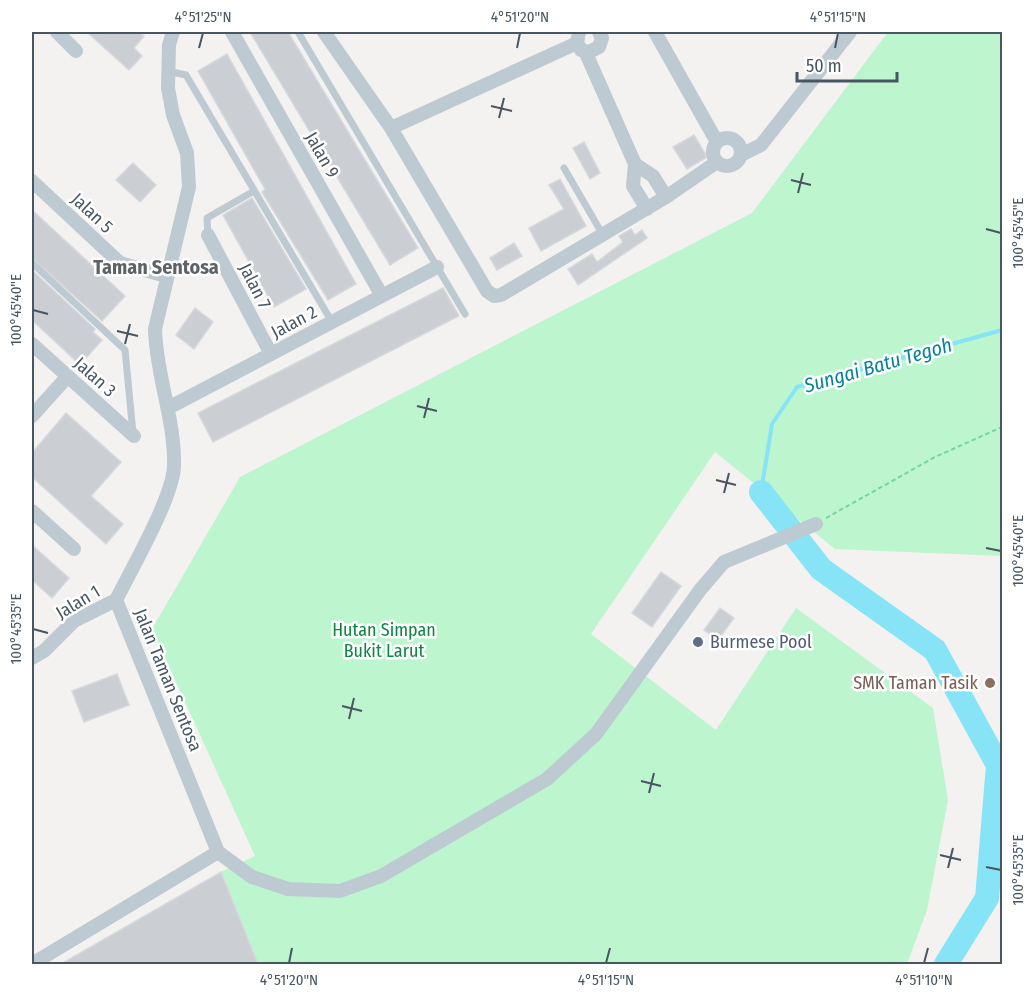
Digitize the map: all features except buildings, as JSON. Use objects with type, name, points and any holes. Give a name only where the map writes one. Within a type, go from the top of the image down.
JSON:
[{"type":"street","points":[[57,32],[76,51]]},
{"type":"street","name":"Jalan Taman Sentosa","points":[[173,32],[167,71],[173,115],[187,153],[189,187],[154,328],[155,349],[168,408],[174,450],[172,481],[116,600],[218,852]]},
{"type":"street","name":"Jalan 9","points":[[232,32],[382,296]]},
{"type":"street","points":[[324,32],[391,128],[487,291],[494,296],[501,295],[647,209],[717,162]]},
{"type":"street","points":[[580,42],[593,51],[599,47],[601,32]]},
{"type":"street","points":[[655,32],[717,142]]},
{"type":"street","points":[[741,155],[761,145],[850,32]]},
{"type":"street","points":[[391,128],[580,42]]},
{"type":"street","points":[[580,42],[635,164],[633,186],[647,209]]},
{"type":"street","points":[[725,138],[734,140],[740,146],[741,155],[737,163],[729,166],[717,162],[713,150],[717,142],[725,138]]},
{"type":"street","points":[[635,164],[653,176],[666,197]]},
{"type":"street","name":"Jalan 5","points":[[32,181],[120,263],[166,276]]},
{"type":"street","name":"Jalan 7","points":[[208,235],[271,354]]},
{"type":"street","name":"Jalan 2","points":[[168,408],[437,267]]},
{"type":"street","name":"Jalan 3","points":[[32,344],[134,436]]},
{"type":"street","points":[[32,416],[67,376]]},
{"type":"street","points":[[32,511],[74,549]]},
{"type":"street","points":[[32,964],[218,852],[252,878],[288,890],[340,891],[381,876],[547,779],[596,734],[724,562],[816,524]]},
{"type":"street","name":"Jalan 1","points":[[32,658],[44,651],[74,621],[116,600]]},
{"type":"lane","points":[[298,32],[465,314]]},
{"type":"lane","points":[[167,71],[186,75],[332,322]]},
{"type":"lane","points":[[564,168],[603,235]]},
{"type":"lane","points":[[208,235],[207,218],[254,190]]},
{"type":"lane","points":[[32,263],[124,350],[134,436]]},
{"type":"path","points":[[816,524],[935,457],[1002,427]]},
{"type":"green space","name":"Hutan Simpan Bukit Larut","points":[[888,32],[1002,32],[1002,556],[835,549],[715,452],[591,634],[716,730],[796,608],[933,708],[948,800],[927,910],[907,964],[258,964],[221,872],[255,856],[152,629],[240,477],[752,213]]},
{"type":"waterway","name":"Sungai Batu Tegoh","points":[[761,492],[772,424],[797,387],[1002,330]]},
{"type":"waterway","name":"Sungai Batu Tegoh","points":[[761,492],[821,569],[935,650],[998,765],[987,898],[946,964]]},
{"type":"place","name":"Burmese Pool","points":[[698,642]]},
{"type":"place","name":"SMK Taman Tasik","points":[[990,683]]},
{"type":"district","name":"Taman Sentosa","points":[[156,267]]}]
